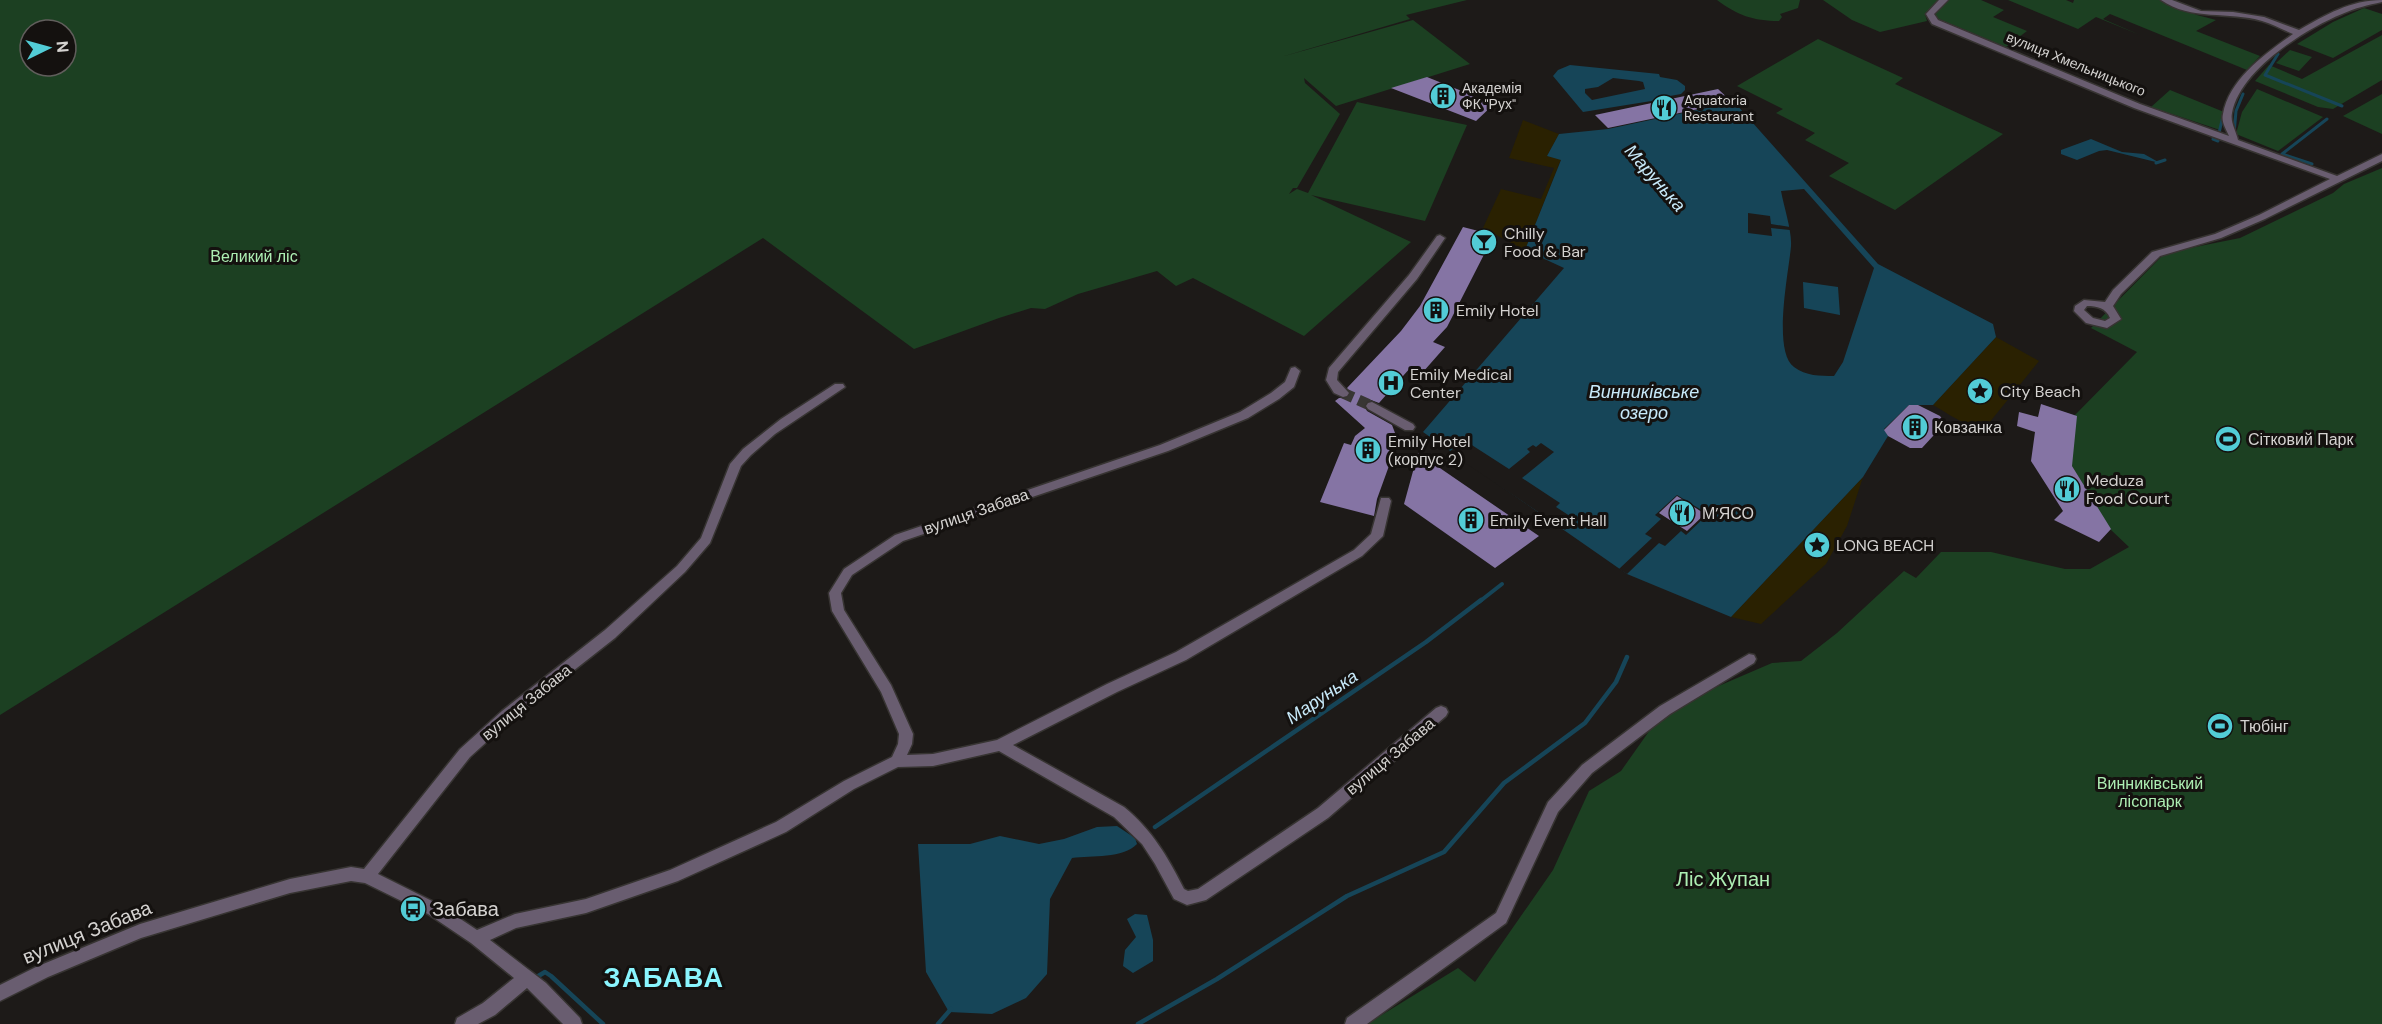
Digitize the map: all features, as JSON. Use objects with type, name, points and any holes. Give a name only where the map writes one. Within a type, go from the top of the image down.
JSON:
[{"type":"street","name":"вулиця Хмельницького","points":[[1944,0],[1930,14],[1935,22],[2137,106],[2338,179]]},
{"type":"street","points":[[2165,0],[2200,13],[2233,14],[2264,20],[2300,34]]},
{"type":"street","points":[[2234,141],[2227,122],[2227,111],[2239,87],[2269,54],[2352,2],[2381,0]]},
{"type":"street","points":[[2107,307],[2117,292],[2156,254],[2222,234],[2262,217],[2382,157]]},
{"type":"street","points":[[1343,393],[1331,380],[1333,371],[1413,277],[1440,238]]},
{"type":"street","name":"вулиця Забава","points":[[897,761],[905,744],[906,734],[886,689],[838,611],[836,593],[848,572],[899,538],[1164,448],[1244,415],[1290,384],[1295,371]]},
{"type":"street","name":"вулиця Забава","points":[[367,876],[465,753],[507,715],[610,634],[681,569],[706,540],[736,464],[744,454],[781,425],[839,387]]},
{"type":"street","points":[[1372,406],[1409,427]]},
{"type":"street","points":[[476,938],[515,921],[586,906],[673,876],[781,827],[849,785],[897,761],[933,760],[1000,745],[1181,656],[1358,553],[1377,536],[1385,501]]},
{"type":"street","points":[[1353,1024],[1501,918],[1553,807],[1587,769],[1665,710],[1749,659]]},
{"type":"street","name":"вулиця Забава","points":[[1000,745],[1119,812],[1136,824],[1151,841],[1179,894],[1187,898],[1201,895],[1220,884],[1323,813],[1441,712]]},
{"type":"street","name":"вулиця Забава","points":[[0,993],[140,931],[290,886],[351,874],[367,876],[433,909],[476,938],[531,983],[574,1024]]},
{"type":"street","points":[[463,1024],[531,983]]},
{"type":"green space","name":"Великий ліс","points":[[0,0],[1467,0],[1406,15],[1410,19],[1281,57],[1413,20],[1470,64],[1336,106],[1304,78],[1305,83],[1340,114],[1297,188],[1293,188],[1289,194],[1297,189],[1308,193],[1357,102],[1467,125],[1425,221],[1311,195],[1411,242],[1304,336],[1193,278],[1176,286],[1157,271],[1078,294],[1045,309],[1031,308],[999,318],[914,349],[763,238],[0,715]]},
{"type":"green space","points":[[1717,0],[1800,0],[1798,8],[1780,14],[1782,17],[1779,21],[1746,16],[1731,10]]},
{"type":"green space","points":[[1823,0],[1940,1],[1925,14],[1927,21],[1880,32],[1852,20]]},
{"type":"green space","points":[[1948,0],[1981,0],[2004,10],[1993,17],[2027,31],[2006,47],[1932,16]]},
{"type":"green space","points":[[2008,0],[2066,0],[2073,3],[2074,0],[2161,0],[2216,20],[2196,31],[2260,56],[2247,70],[2110,14],[2103,19],[2140,35],[2096,17],[2078,29]]},
{"type":"green space","points":[[2364,8],[2382,14],[2382,30],[2333,58],[2297,44],[2333,22]]},
{"type":"green space","points":[[2382,35],[2382,80],[2333,109],[2318,107],[2255,81],[2269,65],[2302,79]]},
{"type":"green space","points":[[1818,39],[1903,78],[1895,84],[2003,134],[1895,210],[1829,176],[1849,163],[1805,140],[1815,133],[1776,113],[1783,109],[1737,86]]},
{"type":"green space","points":[[2290,50],[2312,57],[2299,71],[2276,63]]},
{"type":"green space","points":[[2257,89],[2323,117],[2278,151],[2236,134],[2242,112]]},
{"type":"green space","points":[[2170,90],[2224,112],[2220,130],[2151,107]]},
{"type":"green space","points":[[2382,94],[2382,134],[2343,116]]},
{"type":"green space","name":"Винниківський лісопарк","points":[[2382,168],[2382,1024],[1367,1024],[1458,968],[1475,982],[1553,870],[1589,791],[1621,771],[1652,727],[1686,700],[1772,663],[1801,661],[1837,633],[1904,571],[1916,578],[1941,552],[1991,552],[2065,569],[2090,569],[2129,547],[2110,529],[2072,466],[2070,455],[2075,415],[2137,352],[2091,328],[2165,253],[2240,238],[2333,193],[2344,184]]},
{"type":"sand","points":[[1523,120],[1559,134],[1547,156],[1561,159],[1525,250],[1483,228],[1501,189],[1541,199],[1554,168],[1509,158]]},
{"type":"sand","name":"City Beach","points":[[1996,337],[2039,361],[1989,423],[1974,425],[1967,423],[1933,405]]},
{"type":"sand","name":"LONG BEACH","points":[[1863,477],[1847,526],[1826,564],[1761,624],[1731,617]]},
{"type":"water","points":[[1570,65],[1659,74],[1660,77],[1677,80],[1685,86],[1685,90],[1670,98],[1583,112],[1553,76],[1558,70]],"holes":[[[1613,78],[1643,82],[1645,89],[1592,100],[1585,93],[1585,89],[1598,87]]]},
{"type":"water","name":"Винниківське озеро","points":[[1730,103],[1736,104],[1878,264],[1993,324],[1996,337],[1933,405],[1909,405],[1884,429],[1888,436],[1863,477],[1731,617],[1627,574],[1423,432],[1564,268],[1525,250],[1561,160],[1547,156],[1559,134],[1608,129]],"holes":[[[1804,189],[1874,268],[1843,362],[1834,376],[1808,374],[1794,367],[1787,358],[1784,345],[1784,310],[1791,240],[1781,191]]]},
{"type":"water","points":[[2091,139],[2122,152],[2144,154],[2160,163],[2107,150],[2077,160],[2061,154],[2061,150]]},
{"type":"water","points":[[1803,282],[1838,287],[1840,315],[1804,308]]},
{"type":"water","points":[[1117,826],[1135,838],[1137,844],[1131,849],[1116,854],[1072,858],[1050,899],[1047,974],[1026,998],[992,1014],[949,1012],[926,972],[918,844],[970,844],[1000,836],[1039,844],[1064,839],[1097,827]]},
{"type":"water","points":[[1135,914],[1147,915],[1153,940],[1153,961],[1133,973],[1123,966],[1125,950],[1136,937],[1127,919]]},
{"type":"pier","points":[[1748,213],[1770,216],[1771,224],[1790,227],[1790,230],[1771,228],[1772,236],[1748,233]]},
{"type":"pier","points":[[1464,440],[1509,469],[1530,452],[1527,449],[1533,445],[1536,447],[1541,443],[1554,452],[1522,478],[1560,503],[1556,507],[1576,520],[1565,530],[1449,452]]},
{"type":"pier","points":[[1677,495],[1708,514],[1686,535],[1681,531],[1665,546],[1659,543],[1627,574],[1619,569],[1652,538],[1645,534],[1661,519],[1655,515]]},
{"type":"building","name":"Академія ФК \"Рух\"","points":[[1427,77],[1494,104],[1476,121],[1391,88]]},
{"type":"building","name":"Aquatoria Restaurant","points":[[1718,89],[1732,102],[1608,128],[1595,115]]},
{"type":"building","points":[[1463,227],[1494,235],[1447,327],[1433,342],[1445,347],[1423,372],[1411,367],[1379,403],[1371,400],[1364,405],[1367,411],[1392,425],[1398,441],[1377,499],[1374,516],[1320,502],[1344,443],[1351,445],[1355,436],[1365,428],[1335,401],[1349,397],[1351,393],[1347,388],[1401,331],[1420,306]]},
{"type":"building","name":"Meduza Food Court","points":[[2041,404],[2077,416],[2072,466],[2111,529],[2099,542],[2054,520],[2063,511],[2031,461],[2035,432],[2017,426],[2019,412],[2038,417]]},
{"type":"building","name":"Ковзанка","points":[[1909,405],[1918,405],[1940,416],[1945,423],[1922,448],[1910,448],[1888,436],[1884,430]]},
{"type":"building","name":"Emily Event Hall","points":[[1418,453],[1539,536],[1495,568],[1404,504]]},
{"type":"building","name":"М’ЯСО","points":[[1677,496],[1705,514],[1687,531],[1659,513]]},
{"type":"waterway","points":[[2278,54],[2265,75],[2342,106]]},
{"type":"waterway","points":[[2234,134],[2236,111],[2243,94]]},
{"type":"waterway","points":[[2219,133],[2223,116]]},
{"type":"waterway","points":[[2312,164],[2282,154],[2327,119]]},
{"type":"waterway","points":[[2213,139],[2218,141]]},
{"type":"waterway","points":[[2156,163],[2165,160]]},
{"type":"waterway","name":"Марунька","points":[[1479,602],[1502,584]]},
{"type":"waterway","name":"Марунька","points":[[1155,827],[1426,642],[1481,600]]},
{"type":"waterway","points":[[1138,1024],[1217,979],[1347,896],[1444,852],[1504,783],[1585,723],[1616,682],[1627,657]]},
{"type":"waterway","name":"Марунька","points":[[535,978],[545,972],[551,976],[603,1024]]},
{"type":"waterway","name":"Марунька","points":[[938,1024],[951,1009]]},
{"type":"tunnel","points":[[1343,393],[1372,406]]},
{"type":"place","name":"Академія ФК \"Рух\"","points":[[1443,96]]},
{"type":"place","name":"Aquatoria Restaurant","points":[[1664,108]]},
{"type":"place","name":"Chilly Food & Bar","points":[[1484,242]]},
{"type":"place","name":"Emily Hotel","points":[[1436,310]]},
{"type":"place","name":"Emily Medical Center","points":[[1391,383]]},
{"type":"place","name":"City Beach","points":[[1980,391]]},
{"type":"place","name":"Ковзанка","points":[[1915,427]]},
{"type":"place","name":"Сітковий Парк","points":[[2228,439]]},
{"type":"place","name":"Emily Hotel (корпус 2)","points":[[1368,450]]},
{"type":"place","name":"Meduza Food Court","points":[[2067,489]]},
{"type":"place","name":"М’ЯСО","points":[[1682,513]]},
{"type":"place","name":"Emily Event Hall","points":[[1471,520]]},
{"type":"place","name":"LONG BEACH","points":[[1817,545]]},
{"type":"place","name":"Тюбінг","points":[[2220,726]]},
{"type":"place","name":"Забава","points":[[413,909]]},
{"type":"district","name":"ЗАБАВА","points":[[664,978]]},
{"type":"park label","name":"Ліс Жупан","points":[[1723,879]]}]
